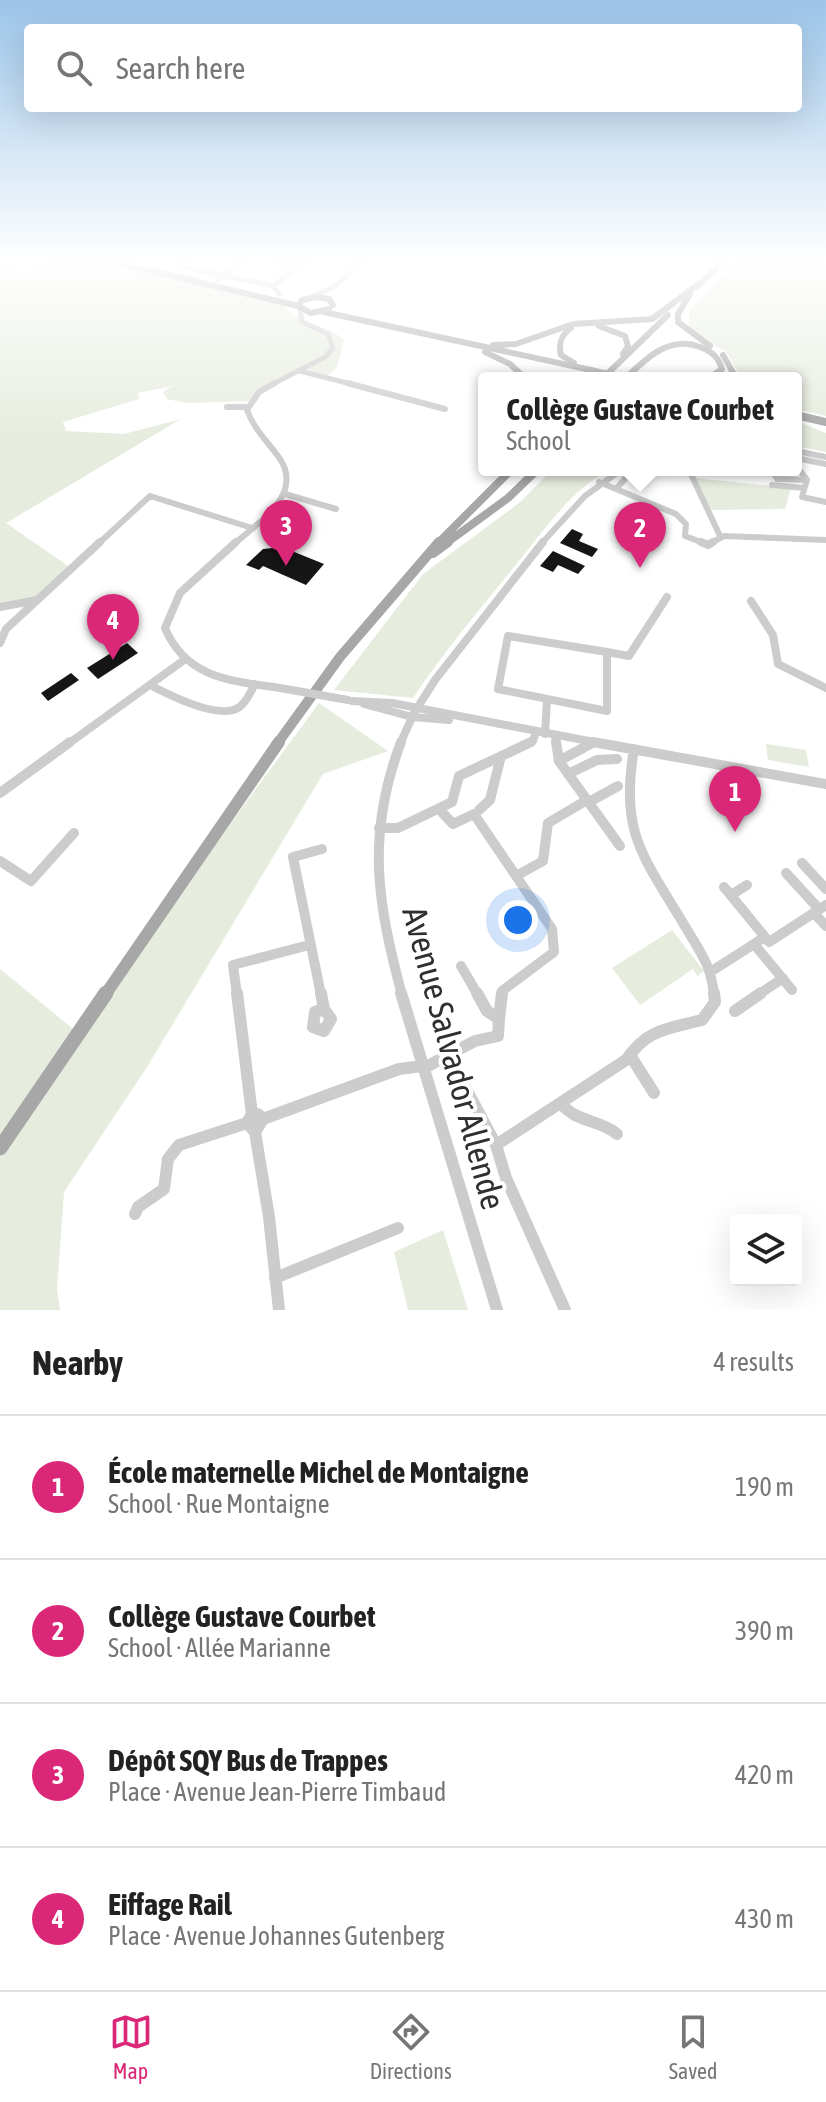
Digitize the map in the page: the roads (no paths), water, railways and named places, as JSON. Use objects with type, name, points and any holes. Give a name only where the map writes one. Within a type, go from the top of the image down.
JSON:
[{"type":"main road","points":[[355,319],[601,372]]},
{"type":"main road","points":[[374,319],[574,366]]},
{"type":"main road","points":[[451,337],[504,345],[573,324],[648,319]]},
{"type":"main road","points":[[609,372],[665,319]]},
{"type":"main road","points":[[678,319],[721,354],[733,372]]},
{"type":"main road","points":[[588,369],[568,360],[559,351],[563,334],[576,327],[598,325],[625,336],[628,346],[618,359],[620,362]]},
{"type":"main road","points":[[418,332],[493,355],[517,372]]},
{"type":"main road","points":[[632,372],[653,351],[677,344],[697,346],[718,357],[722,369],[718,372]]},
{"type":"main road","points":[[728,372],[730,366]]},
{"type":"main road","points":[[802,417],[826,423]]},
{"type":"main road","points":[[492,488],[492,482],[498,476]]},
{"type":"main road","points":[[0,1148],[285,730],[359,631],[424,558],[505,476]]},
{"type":"main road","points":[[424,558],[508,498],[531,476]]},
{"type":"street","points":[[301,319],[331,337],[333,348],[325,357],[259,392],[248,407],[250,420],[287,469],[290,483],[280,503],[184,588],[173,603],[165,632],[184,660],[207,673],[255,684],[826,784]]},
{"type":"street","points":[[308,319],[311,326]]},
{"type":"street","points":[[299,371],[445,409]]},
{"type":"street","points":[[227,407],[248,407]]},
{"type":"street","points":[[802,452],[826,455]]},
{"type":"street","points":[[802,459],[826,464]]},
{"type":"street","name":"Avenue Salvador Allende","points":[[497,1310],[420,1064],[384,933],[377,847],[379,828],[388,781],[415,712],[484,616],[555,529],[599,482],[610,476]]},
{"type":"street","points":[[616,489],[627,476]]},
{"type":"street","points":[[692,476],[725,534]]},
{"type":"street","points":[[775,476],[777,479],[805,484]]},
{"type":"street","points":[[801,476],[805,484],[802,497],[826,502]]},
{"type":"street","points":[[599,482],[676,514],[686,524],[685,536],[688,539],[708,545],[725,534],[801,534],[826,540]]},
{"type":"street","points":[[772,485],[805,484]]},
{"type":"street","points":[[285,494],[336,509]]},
{"type":"street","points":[[0,643],[6,629],[150,496],[252,528]]},
{"type":"street","points":[[607,652],[607,711],[498,689],[508,636],[607,652],[629,656],[667,597]]},
{"type":"street","points":[[0,607],[38,600]]},
{"type":"street","points":[[751,601],[773,635],[778,664],[826,688]]},
{"type":"street","points":[[0,793],[184,660]]},
{"type":"street","points":[[150,685],[190,702],[232,711],[239,708],[255,684]]},
{"type":"street","points":[[547,701],[545,734],[559,761],[620,846]]},
{"type":"street","points":[[379,828],[398,828],[452,802],[459,776],[545,734]]},
{"type":"street","points":[[559,761],[594,742]]},
{"type":"street","points":[[496,1145],[630,1055],[639,1041],[654,1032],[702,1020],[715,1002],[712,971],[638,846],[630,820],[628,784],[634,749]]},
{"type":"street","points":[[479,810],[490,800],[501,756]]},
{"type":"street","points":[[568,774],[590,762],[617,759]]},
{"type":"street","points":[[516,876],[543,861],[548,823],[618,786]]},
{"type":"street","points":[[135,1214],[138,1207],[164,1189],[168,1159],[174,1148],[399,1069],[430,1065],[475,1041],[498,1036],[502,991],[554,952],[552,929],[474,814],[453,824],[439,809]]},
{"type":"street","points":[[0,861],[31,881],[74,833]]},
{"type":"street","points":[[322,849],[293,857],[324,1009]]},
{"type":"street","points":[[802,863],[826,889]]},
{"type":"street","points":[[786,873],[820,909],[826,926]]},
{"type":"street","points":[[747,885],[727,891],[792,990]]},
{"type":"street","points":[[715,969],[760,940],[769,942],[820,909]]},
{"type":"street","points":[[279,1310],[233,965],[309,945]]},
{"type":"street","points":[[461,966],[487,1011],[499,1019]]},
{"type":"street","points":[[735,1011],[783,978]]},
{"type":"street","points":[[448,1055],[496,1145],[506,1178],[565,1310]]},
{"type":"street","points":[[630,1055],[654,1093]]},
{"type":"street","points":[[558,1104],[567,1114],[579,1120],[599,1120],[617,1134]]},
{"type":"street","points":[[275,1278],[398,1228]]},
{"type":"place","name":"Dépôt SQY Bus de Trappes","points":[[286,566]]},
{"type":"place","name":"Collège Gustave Courbet","points":[[640,568]]},
{"type":"place","name":"Eiffage Rail","points":[[113,660]]},
{"type":"place","name":"École maternelle Michel de Montaigne","points":[[735,832]]}]
